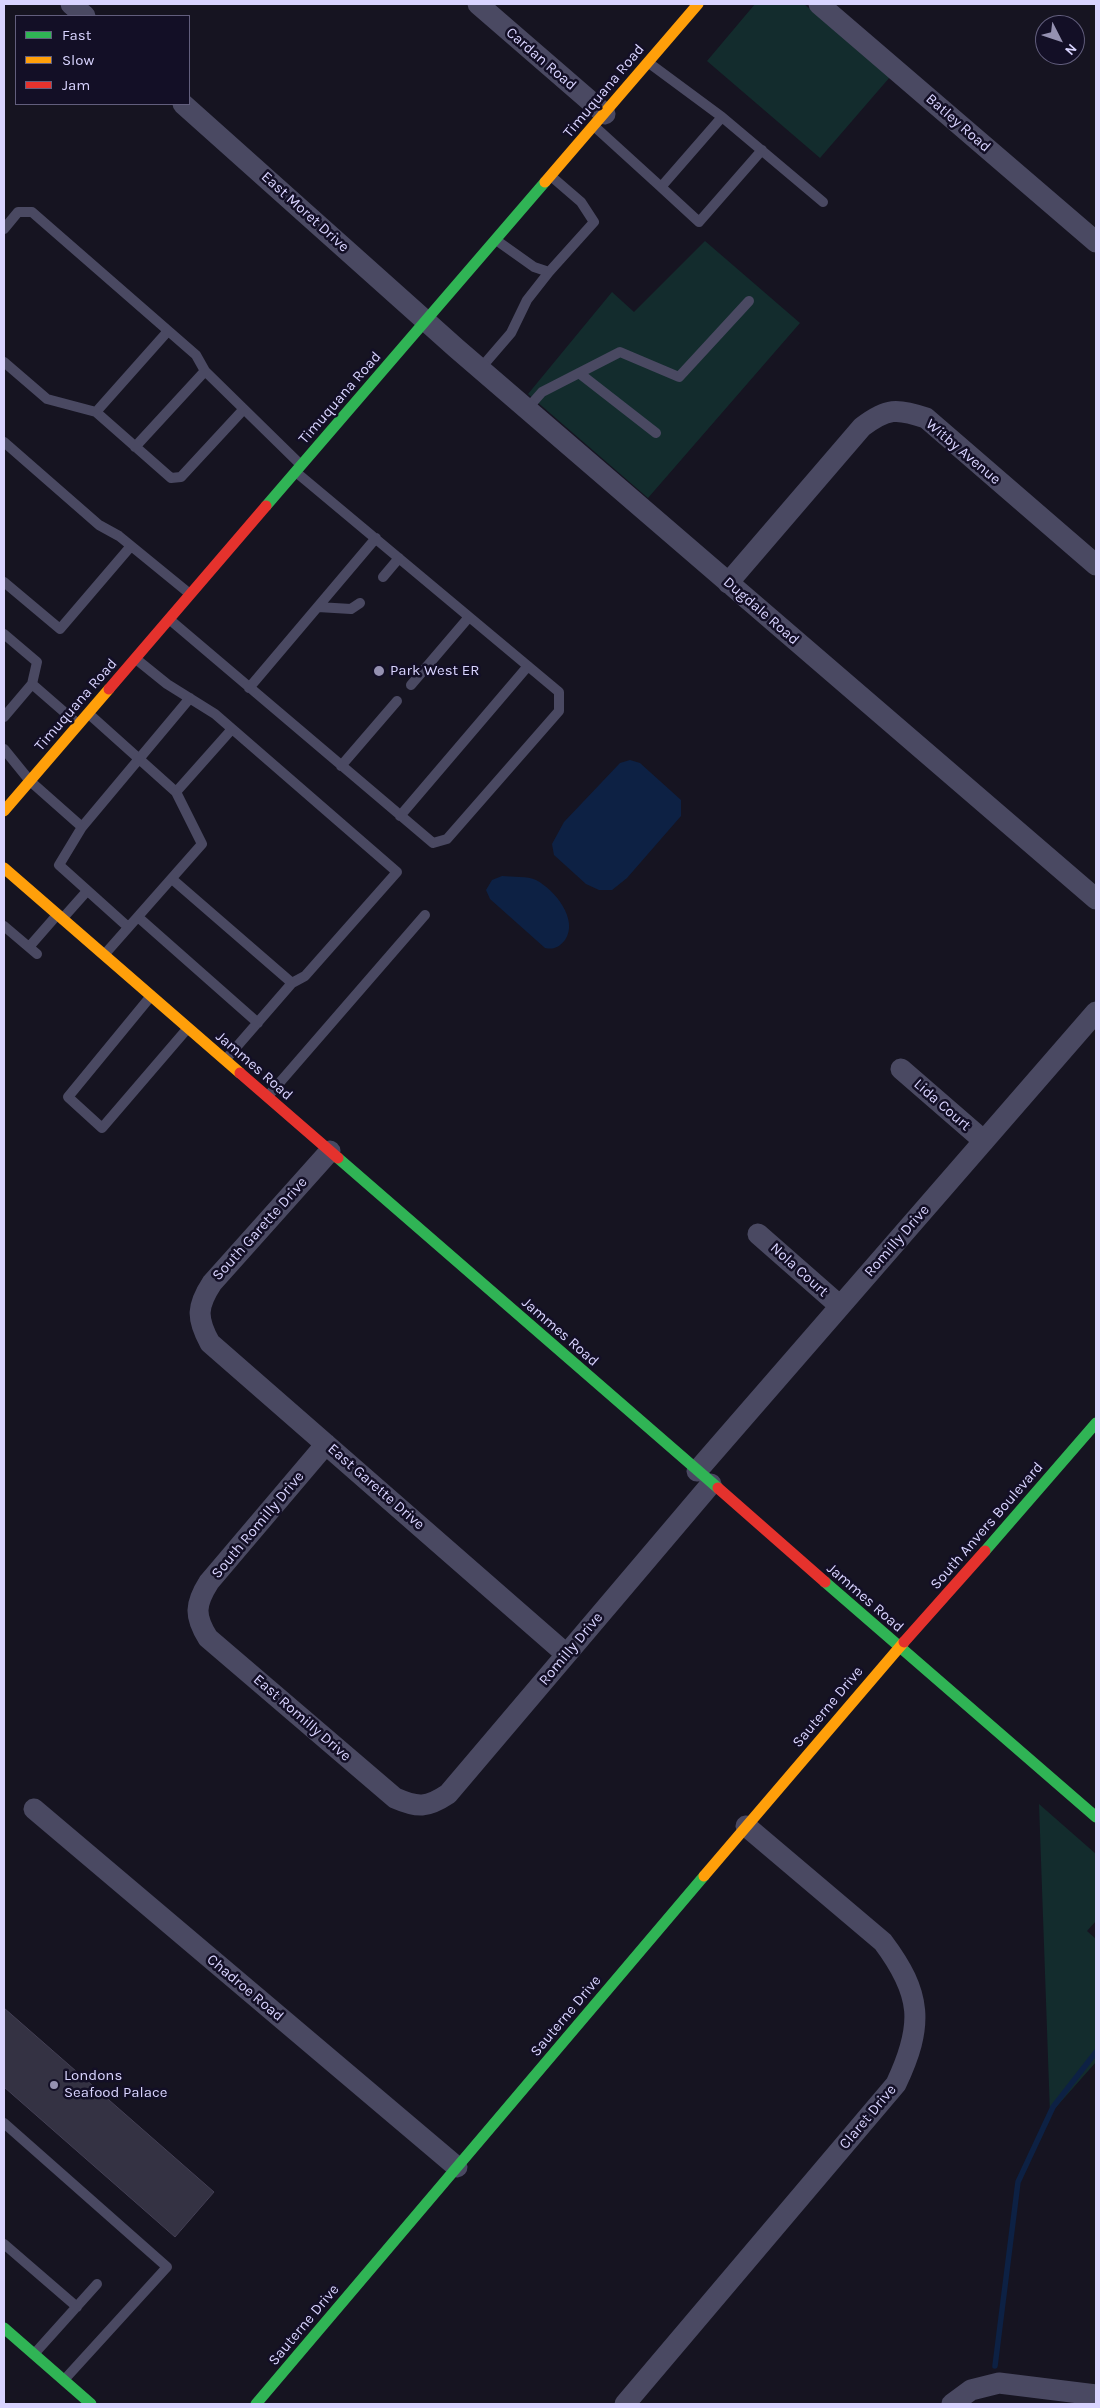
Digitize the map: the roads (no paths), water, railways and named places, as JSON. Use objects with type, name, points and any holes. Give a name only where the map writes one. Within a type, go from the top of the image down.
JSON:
[{"type":"street","points":[[71,4],[84,15]]},
{"type":"street","name":"Cardan Road","points":[[478,4],[599,120]]},
{"type":"street","name":"Timuquana Road","points":[[4,811],[698,4]]},
{"type":"street","name":"Batley Road","points":[[819,4],[1096,242]]},
{"type":"street","name":"East Moret Drive","points":[[184,105],[426,322]]},
{"type":"street","name":"Dugdale Road","points":[[426,322],[1096,899]]},
{"type":"street","name":"Witby Avenue","points":[[728,582],[862,427],[875,417],[890,410],[907,411],[926,418],[1096,565]]},
{"type":"street","name":"Jammes Road","points":[[4,868],[900,1648],[1096,1816]]},
{"type":"street","name":"Romilly Drive","points":[[424,1806],[436,1802],[448,1794],[566,1654],[840,1306],[1096,1012]]},
{"type":"street","name":"Lida Court","points":[[901,1069],[984,1141]]},
{"type":"street","name":"South Garette Drive","points":[[200,1312],[203,1297],[212,1283],[330,1151]]},
{"type":"street","name":"Nola Court","points":[[758,1234],[840,1306]]},
{"type":"street","name":"East Garette Drive","points":[[200,1312],[200,1327],[210,1343],[566,1654]]},
{"type":"street","name":"South Anvers Boulevard","points":[[900,1648],[1096,1423]]},
{"type":"street","name":"South Romilly Drive","points":[[197,1611],[201,1594],[209,1582],[326,1444]]},
{"type":"street","name":"East Romilly Drive","points":[[197,1611],[199,1623],[208,1638],[230,1657],[395,1798],[411,1805],[424,1806]]},
{"type":"street","name":"Sauterne Drive","points":[[256,2404],[746,1826],[900,1648]]},
{"type":"street","name":"Chadroe Road","points":[[34,1809],[457,2167]]},
{"type":"street","name":"Claret Drive","points":[[625,2404],[896,2084],[909,2057],[915,2031],[915,2008],[910,1985],[898,1962],[883,1942],[746,1826]]},
{"type":"street","points":[[4,2328],[64,2380],[83,2402]]},
{"type":"street","points":[[952,2404],[971,2390],[999,2383],[1096,2395]]},
{"type":"lane","points":[[648,62],[722,117],[823,202]]},
{"type":"lane","points":[[661,187],[722,117]]},
{"type":"lane","points":[[599,120],[661,187],[699,222],[762,150]]},
{"type":"lane","points":[[480,369],[511,333],[527,300],[549,272],[594,222],[581,202],[551,176]]},
{"type":"lane","points":[[4,229],[18,212],[32,212],[196,355],[205,371],[299,469],[399,558],[559,692],[559,711],[447,839],[433,843],[169,619]]},
{"type":"lane","points":[[496,240],[534,267],[549,272]]},
{"type":"lane","points":[[527,409],[542,392],[620,352],[679,377],[749,301]]},
{"type":"lane","points":[[96,412],[168,331]]},
{"type":"lane","points":[[4,362],[47,399],[96,412],[171,478],[181,478],[243,410]]},
{"type":"lane","points":[[135,447],[205,371]]},
{"type":"lane","points":[[579,373],[656,433]]},
{"type":"lane","points":[[4,442],[99,525],[131,546],[191,594]]},
{"type":"lane","points":[[249,688],[376,538]]},
{"type":"lane","points":[[4,582],[60,629],[131,546]]},
{"type":"lane","points":[[383,577],[399,558]]},
{"type":"lane","points":[[318,607],[351,609],[360,603]]},
{"type":"lane","points":[[411,685],[469,617]]},
{"type":"lane","points":[[4,634],[37,662],[32,684],[4,717]]},
{"type":"lane","points":[[136,658],[167,684],[215,714],[397,872],[305,976],[292,983],[225,1060]]},
{"type":"lane","points":[[400,816],[528,666]]},
{"type":"lane","points":[[32,684],[78,725]]},
{"type":"lane","points":[[128,927],[59,865],[82,827],[190,698]]},
{"type":"lane","points":[[341,766],[397,701]]},
{"type":"lane","points":[[89,713],[176,792],[202,844],[104,955]]},
{"type":"lane","points":[[176,792],[232,729]]},
{"type":"lane","points":[[4,749],[30,781],[82,827]]},
{"type":"lane","points":[[172,879],[292,983]]},
{"type":"lane","points":[[29,947],[88,891]]},
{"type":"lane","points":[[267,1096],[425,915]]},
{"type":"lane","points":[[138,918],[258,1023]]},
{"type":"lane","points":[[4,926],[37,954]]},
{"type":"lane","points":[[151,996],[68,1097],[102,1128],[188,1028]]},
{"type":"lane","points":[[4,2123],[167,2267],[64,2380]]},
{"type":"lane","points":[[4,2244],[77,2307]]},
{"type":"lane","points":[[34,2354],[97,2284]]},
{"type":"water","points":[[630,760],[640,763],[681,800],[681,816],[627,878],[612,890],[599,890],[586,884],[554,855],[552,844],[564,822],[620,763]]},
{"type":"water","points":[[502,876],[533,879],[551,891],[563,906],[569,924],[569,932],[561,944],[554,948],[545,948],[490,899],[486,890],[492,880]]},
{"type":"waterway","points":[[995,2366],[1018,2182],[1053,2107],[1096,2052]]},
{"type":"place","name":"Park West ER","points":[[379,671]]},
{"type":"place","name":"Londons Seafood Palace","points":[[54,2085]]}]
